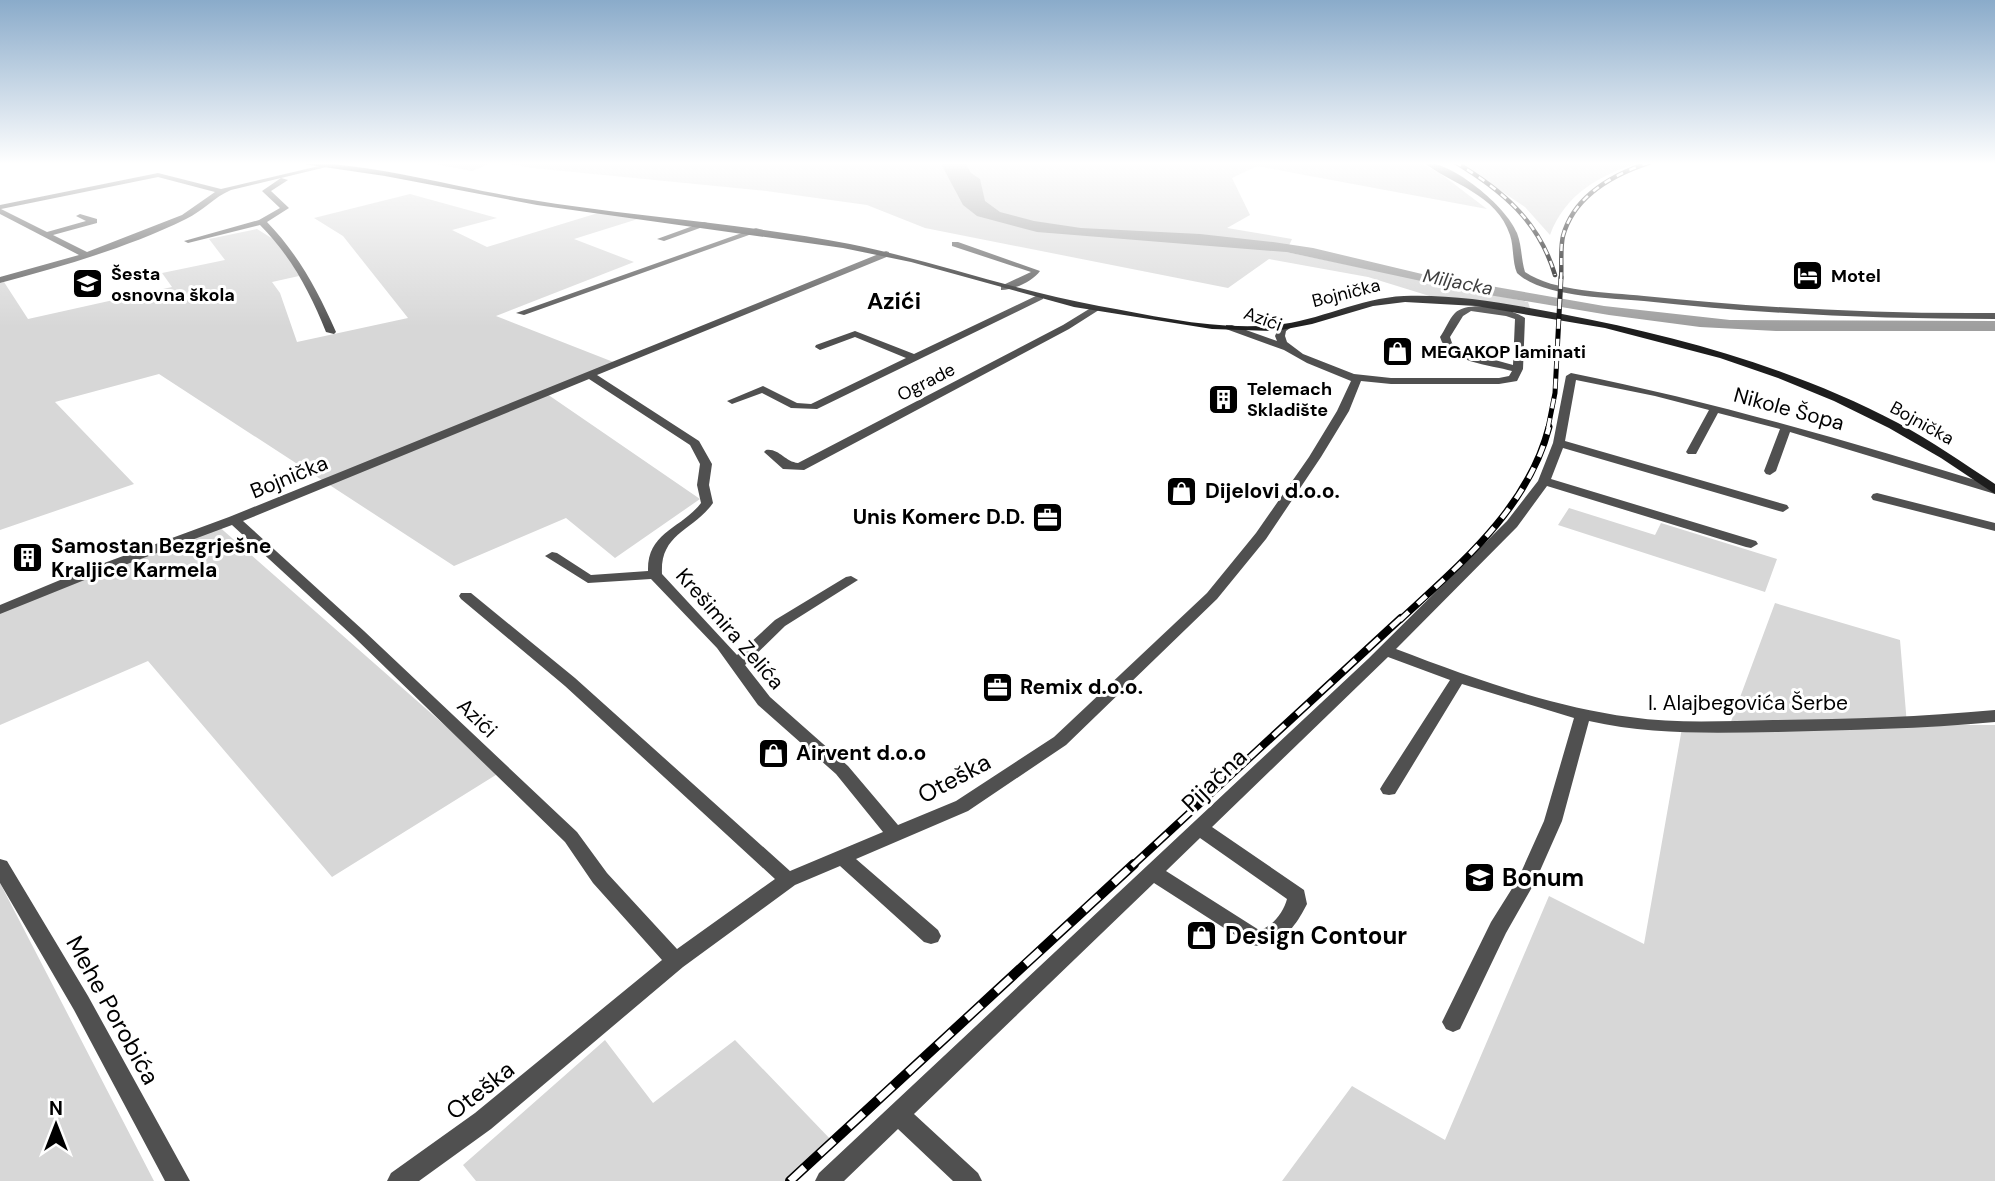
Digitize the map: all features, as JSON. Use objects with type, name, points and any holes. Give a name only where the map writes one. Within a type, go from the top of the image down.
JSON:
[{"type":"main road","name":"Bojnička","points":[[651,217],[759,230],[886,254],[1040,297],[1229,327],[1288,326],[1384,300],[1408,299],[1503,307],[1601,324],[1712,354],[1834,398],[1938,450],[1995,490]]},
{"type":"street","points":[[15,217],[86,255]]},
{"type":"street","points":[[47,234],[94,221],[83,217]]},
{"type":"street","points":[[0,280],[86,255],[187,217]]},
{"type":"street","points":[[188,241],[262,222],[270,217]]},
{"type":"street","points":[[1502,217],[1511,229],[1521,273],[1534,282],[1635,298],[1760,309],[1843,314],[1995,316]]},
{"type":"street","points":[[262,222],[285,245],[311,284],[331,332]]},
{"type":"street","points":[[661,239],[707,224]]},
{"type":"street","name":"Bojnička","points":[[521,313],[759,230]]},
{"type":"street","points":[[955,244],[1036,271],[1032,276],[1004,288]]},
{"type":"street","name":"Bojnička","points":[[0,610],[234,520],[886,254]]},
{"type":"street","points":[[732,401],[763,389],[794,406],[813,407],[1040,297]]},
{"type":"street","name":"Ograde","points":[[771,452],[787,466],[800,467],[1066,327],[1097,308]]},
{"type":"street","points":[[1288,326],[1280,333],[1280,343],[1285,347],[1352,377],[1499,381],[1513,379],[1518,369],[1520,318],[1508,313],[1464,309],[1445,337],[1447,344],[1462,354],[1518,369]]},
{"type":"street","name":"Azići","points":[[1229,327],[1285,347]]},
{"type":"street","points":[[820,347],[855,334],[914,358]]},
{"type":"street","name":"Krešimira Zelića","points":[[591,376],[686,436],[702,453],[706,464],[703,485],[709,499],[701,512],[659,545],[654,565],[655,575],[737,664],[764,701],[842,770],[895,834]]},
{"type":"street","name":"Nikole Šopa","points":[[1571,376],[1786,428],[1995,490]]},
{"type":"street","name":"Pijačna","points":[[827,1181],[1385,650],[1512,524],[1544,481],[1559,443],[1571,376]]},
{"type":"street","name":"Oteška","points":[[399,1181],[483,1121],[676,961],[788,880],[962,806],[1060,741],[1212,596],[1261,536],[1343,411],[1356,382],[1352,377]]},
{"type":"street","points":[[1692,452],[1715,409]]},
{"type":"street","points":[[1770,471],[1786,428]]},
{"type":"street","points":[[1559,443],[1783,508]]},
{"type":"street","points":[[1544,481],[1751,544]]},
{"type":"street","points":[[1877,497],[1995,527]]},
{"type":"street","name":"Azići","points":[[234,520],[359,634],[570,837],[600,878],[676,961]]},
{"type":"street","points":[[552,555],[588,579],[655,575]]},
{"type":"street","points":[[737,664],[780,623],[851,580]]},
{"type":"street","points":[[466,596],[570,682],[788,880]]},
{"type":"street","name":"I. Alajbegovića Šerbe","points":[[1385,650],[1458,679],[1583,715],[1676,727],[1916,724],[1995,716]]},
{"type":"street","points":[[1389,789],[1458,679]]},
{"type":"street","points":[[1453,1022],[1498,928],[1526,882],[1553,821],[1583,715]]},
{"type":"street","points":[[1152,872],[1256,937],[1264,939],[1273,936],[1297,904],[1297,896],[1199,828]]},
{"type":"street","points":[[842,857],[931,936]]},
{"type":"street","name":"Mehe Porobića","points":[[0,866],[80,1003],[178,1181]]},
{"type":"street","points":[[898,1114],[970,1181]]},
{"type":"shaded area","points":[[585,217],[641,218],[574,239],[634,262],[496,316],[621,365],[547,394],[700,499],[615,558],[566,518],[454,566],[159,374],[55,402],[134,484],[0,530],[0,283],[4,282],[28,319],[172,287],[162,273],[225,260],[209,239],[257,229],[281,244],[299,276],[272,282],[280,293],[297,342],[408,318],[343,236],[314,218],[497,218],[452,230],[487,247]]},
{"type":"shaded area","points":[[898,217],[1246,217],[1227,228],[1292,239],[1286,252],[1528,302],[1531,311],[1436,298],[1368,277],[1269,259],[1228,288],[925,228]]},
{"type":"shaded area","points":[[1534,217],[1559,217],[1550,235]]},
{"type":"shaded area","points":[[1569,508],[1655,535],[1661,523],[1777,559],[1765,592],[1558,525]]},
{"type":"shaded area","points":[[216,524],[499,773],[332,877],[148,661],[0,725],[0,609]]},
{"type":"shaded area","points":[[1775,603],[1900,640],[1907,725],[1995,725],[1995,1181],[1282,1181],[1352,1086],[1445,1140],[1549,896],[1644,944],[1682,728],[1729,727]]},
{"type":"shaded area","points":[[0,883],[154,1181],[0,1181]]},
{"type":"shaded area","points":[[605,1040],[653,1103],[735,1040],[833,1142],[790,1181],[476,1181],[463,1165]]},
{"type":"water","name":"Miljacka","points":[[981,217],[1019,217],[1081,228],[1200,234],[1273,242],[1313,248],[1422,274],[1604,306],[1730,320],[1995,321],[1995,331],[1776,331],[1700,327],[1477,293],[1286,252],[1037,232]]},
{"type":"railway","points":[[1524,217],[1539,238],[1555,275]]},
{"type":"railway","points":[[1561,279],[1563,236],[1571,217]]},
{"type":"railway","points":[[1548,428],[1555,393],[1561,277]]},
{"type":"railway","points":[[1400,620],[1468,556],[1508,510],[1539,457],[1549,427]]},
{"type":"railway","points":[[1132,866],[1401,618]]},
{"type":"railway","points":[[790,1181],[1134,864]]},
{"type":"place","name":"Motel","points":[[1808,276]]},
{"type":"place","name":"Šesta osnovna škola","points":[[88,284]]},
{"type":"place","name":"MEGAKOP laminati","points":[[1398,352]]},
{"type":"place","name":"Telemach Skladište","points":[[1224,399]]},
{"type":"place","name":"Dijelovi d.o.o.","points":[[1182,491]]},
{"type":"place","name":"Unis Komerc D.D.","points":[[1048,517]]},
{"type":"place","name":"Samostan Bezgrješne Kraljice Karmela","points":[[28,558]]},
{"type":"place","name":"Remix d.o.o.","points":[[997,687]]},
{"type":"place","name":"Airvent d.o.o","points":[[773,753]]},
{"type":"place","name":"Bonum","points":[[1479,877]]},
{"type":"place","name":"Design Contour","points":[[1202,935]]},
{"type":"district","name":"Azići","points":[[894,301]]}]
